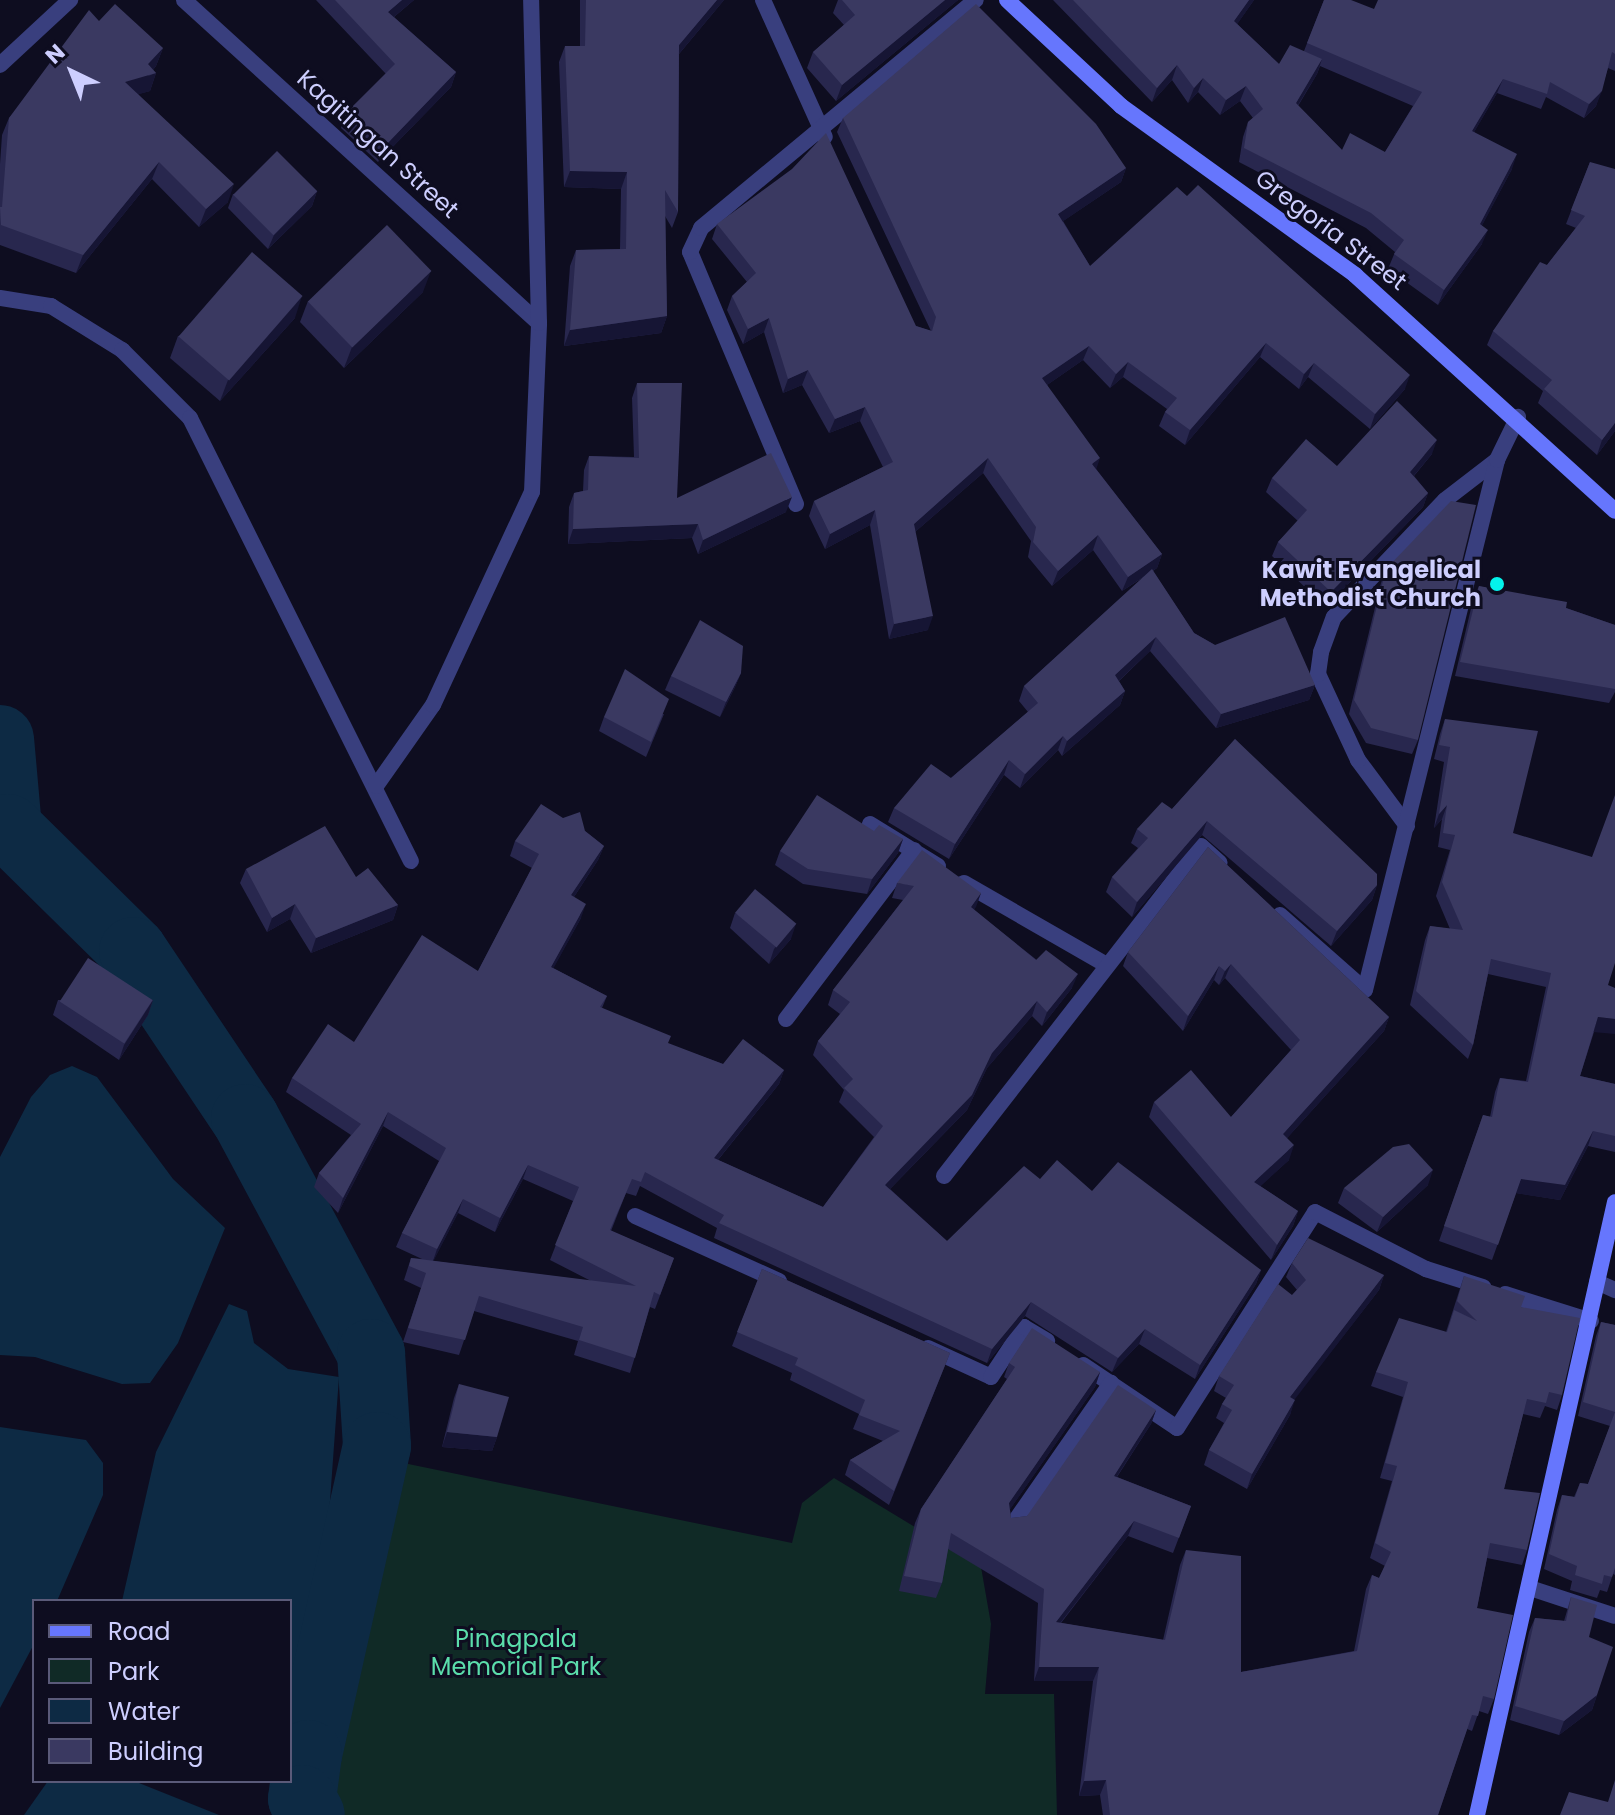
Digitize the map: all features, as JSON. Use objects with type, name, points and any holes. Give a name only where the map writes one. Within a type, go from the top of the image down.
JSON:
[{"type":"street","points":[[0,65],[70,0]]},
{"type":"street","name":"Kagitingan Street","points":[[184,0],[539,323]]},
{"type":"street","points":[[376,786],[433,705],[532,492],[539,323],[531,0]]},
{"type":"street","points":[[763,0],[835,157]]},
{"type":"street","points":[[796,504],[690,252],[701,228],[976,0]]},
{"type":"street","name":"Gregoria Street","points":[[1007,0],[1121,106],[1355,275],[1518,417],[1615,511]]},
{"type":"street","points":[[0,298],[51,306],[122,350],[190,418],[411,861]]},
{"type":"street","points":[[1268,906],[1365,990],[1497,460],[1518,417]]},
{"type":"street","points":[[1407,826],[1358,760],[1318,674],[1321,652],[1334,617],[1445,500],[1497,460]]},
{"type":"street","points":[[870,824],[1105,964]]},
{"type":"street","points":[[944,1176],[1105,964],[1201,846],[1235,876]]},
{"type":"street","points":[[786,1019],[914,850]]},
{"type":"street","points":[[1477,1815],[1591,1321],[1615,1202]]},
{"type":"street","points":[[906,1338],[991,1377],[1024,1327],[1177,1428],[1315,1212],[1426,1269],[1591,1321]]},
{"type":"street","points":[[635,1216],[792,1287]]},
{"type":"street","points":[[1597,1282],[1615,1290]]},
{"type":"street","points":[[1013,1524],[1111,1383]]},
{"type":"street","points":[[1530,1588],[1615,1616]]},
{"type":"green space","name":"Pinagpala Memorial Park","points":[[389,1460],[792,1543],[802,1503],[834,1478],[981,1567],[991,1624],[985,1694],[1054,1694],[1057,1815],[329,1815],[317,1803]]},
{"type":"water","points":[[72,1066],[97,1077],[173,1179],[225,1228],[178,1343],[150,1383],[122,1384],[35,1357],[0,1355],[0,1157],[31,1097],[50,1075]]},
{"type":"water","points":[[229,1304],[247,1311],[254,1343],[288,1369],[339,1377],[322,1611],[292,1695],[292,1599],[122,1599],[156,1452]]},
{"type":"water","points":[[0,1427],[86,1440],[103,1463],[103,1495],[58,1599],[32,1599],[32,1648],[0,1708]]},
{"type":"water","points":[[47,1783],[139,1783],[219,1815],[24,1815]]},
{"type":"building","points":[[335,0],[402,0],[388,12],[456,72],[384,147],[346,113],[395,64]]},
{"type":"building","points":[[586,0],[717,0],[679,45],[678,212],[665,190],[667,316],[570,330],[576,250],[626,249],[627,172],[570,171],[565,46],[585,46]]},
{"type":"building","points":[[842,0],[945,0],[842,85],[813,52],[855,15]]},
{"type":"building","points":[[1073,0],[1249,0],[1234,21],[1279,64],[1290,45],[1322,59],[1296,103],[1342,150],[1350,133],[1385,152],[1422,92],[1307,43],[1324,0],[1351,0],[1374,9],[1378,0],[1615,0],[1615,54],[1612,52],[1602,91],[1589,104],[1550,82],[1547,94],[1503,79],[1472,131],[1517,154],[1480,224],[1488,230],[1444,290],[1394,254],[1404,240],[1371,213],[1244,148],[1248,122],[1263,109],[1246,86],[1226,100],[1203,78],[1194,88],[1177,65],[1157,88]]},
{"type":"building","points":[[115,4],[163,48],[148,64],[156,73],[125,82],[234,184],[206,209],[159,162],[83,255],[1,225],[9,118],[89,10],[99,21]]},
{"type":"building","points":[[976,4],[1096,124],[1126,168],[1058,214],[1090,266],[1177,187],[1187,196],[1198,185],[1410,375],[1375,414],[1314,363],[1304,374],[1266,343],[1190,430],[1165,412],[1177,398],[1128,362],[1116,374],[1089,346],[1042,378],[1100,458],[1092,464],[1162,554],[1128,577],[1098,535],[1058,571],[1033,542],[1036,527],[988,458],[914,524],[933,616],[894,624],[875,510],[830,534],[814,501],[893,462],[865,407],[835,419],[808,370],[788,379],[769,318],[748,329],[732,296],[756,273],[717,224],[792,169],[826,133],[916,326],[932,331],[936,317],[843,118]]},
{"type":"building","points":[[277,151],[317,191],[273,235],[233,195]]},
{"type":"building","points":[[1590,162],[1615,169],[1615,423],[1602,440],[1544,389],[1552,380],[1493,331],[1540,262],[1547,265],[1585,216],[1571,210]]},
{"type":"building","points":[[387,225],[431,271],[352,347],[308,301]]},
{"type":"building","points":[[252,252],[303,296],[229,380],[179,337]]},
{"type":"building","points":[[637,383],[682,383],[677,498],[771,453],[792,497],[703,540],[698,524],[573,529],[574,493],[588,490],[589,456],[639,458]]},
{"type":"building","points":[[1397,401],[1437,440],[1410,472],[1428,493],[1331,592],[1278,542],[1307,510],[1272,478],[1306,439],[1337,466]]},
{"type":"building","points":[[1451,501],[1476,505],[1418,740],[1371,728],[1354,700],[1386,569]]},
{"type":"building","points":[[1152,569],[1194,633],[1215,645],[1285,617],[1315,685],[1221,714],[1156,637],[1115,675],[1125,691],[1067,741],[1063,736],[1025,774],[1009,760],[955,844],[894,808],[931,764],[951,778],[1038,703],[1024,686]]},
{"type":"building","points":[[1479,586],[1567,602],[1566,608],[1615,625],[1615,689],[1460,662]]},
{"type":"building","points":[[700,620],[743,646],[741,673],[726,702],[671,676]]},
{"type":"building","points":[[625,669],[669,699],[651,742],[604,717]]},
{"type":"building","points":[[1445,719],[1538,731],[1513,833],[1592,857],[1615,795],[1615,963],[1608,985],[1615,988],[1615,1019],[1598,1017],[1580,1076],[1615,1084],[1615,1136],[1593,1131],[1565,1185],[1521,1179],[1498,1245],[1444,1226],[1483,1115],[1492,1117],[1500,1078],[1528,1082],[1551,973],[1491,959],[1473,1045],[1416,991],[1430,926],[1463,930],[1442,882],[1455,835],[1443,833],[1447,805],[1439,814],[1450,747],[1439,745]]},
{"type":"building","points":[[1235,739],[1377,874],[1377,885],[1337,931],[1207,821],[1137,902],[1112,877],[1148,838],[1137,829],[1162,802],[1172,809]]},
{"type":"building","points":[[817,795],[874,831],[879,825],[903,839],[872,879],[808,869],[780,851]]},
{"type":"building","points":[[541,804],[563,818],[580,812],[585,831],[604,846],[571,895],[586,904],[551,967],[607,996],[600,1007],[671,1036],[668,1043],[723,1064],[743,1039],[784,1070],[714,1158],[823,1207],[883,1126],[844,1088],[853,1079],[818,1041],[850,1002],[833,990],[914,886],[897,883],[922,850],[981,893],[971,907],[1036,960],[1046,950],[1078,974],[1047,1012],[1037,1001],[992,1053],[972,1095],[885,1185],[947,1241],[1024,1166],[1040,1179],[1057,1160],[1092,1191],[1118,1162],[1261,1270],[1200,1365],[1145,1329],[1118,1358],[1031,1302],[992,1349],[719,1223],[724,1215],[645,1172],[641,1182],[632,1179],[610,1230],[674,1258],[660,1295],[654,1292],[635,1358],[579,1340],[583,1327],[479,1296],[465,1340],[408,1328],[426,1273],[409,1266],[411,1258],[636,1286],[555,1245],[579,1187],[528,1165],[500,1218],[463,1199],[437,1249],[402,1233],[446,1148],[388,1112],[343,1198],[319,1173],[361,1124],[292,1078],[328,1024],[354,1042],[422,935],[478,971],[539,854],[515,841]]},
{"type":"building","points":[[325,826],[356,877],[368,868],[398,905],[316,938],[295,904],[272,918],[246,869]]},
{"type":"building","points":[[1208,847],[1389,1017],[1283,1134],[1294,1145],[1254,1182],[1298,1211],[1277,1245],[1154,1102],[1191,1070],[1231,1117],[1300,1040],[1231,964],[1225,971],[1219,966],[1188,1016],[1128,952]]},
{"type":"building","points":[[755,889],[796,924],[776,947],[735,913]]},
{"type":"building","points":[[88,958],[153,1000],[124,1044],[60,1002]]},
{"type":"building","points":[[1409,1144],[1433,1170],[1383,1217],[1344,1188],[1393,1147]]},
{"type":"building","points":[[1308,1238],[1384,1275],[1290,1397],[1295,1400],[1252,1474],[1209,1450],[1232,1410],[1222,1404],[1234,1385],[1219,1376],[1278,1284],[1292,1295],[1306,1280],[1292,1263]]},
{"type":"building","points":[[762,1269],[950,1353],[894,1491],[850,1460],[900,1431],[859,1415],[865,1400],[795,1365],[798,1358],[737,1332]]},
{"type":"building","points":[[1464,1276],[1525,1296],[1521,1307],[1580,1318],[1562,1395],[1549,1392],[1546,1403],[1527,1399],[1504,1489],[1540,1493],[1527,1550],[1490,1543],[1477,1608],[1513,1615],[1494,1699],[1483,1696],[1478,1716],[1472,1715],[1438,1815],[1110,1815],[1106,1780],[1084,1781],[1099,1667],[1039,1667],[1044,1589],[951,1533],[942,1583],[904,1576],[921,1509],[1015,1367],[1009,1363],[1032,1328],[1100,1372],[1009,1503],[1011,1518],[1027,1516],[1118,1385],[1156,1410],[1114,1476],[1191,1506],[1179,1538],[1134,1521],[1056,1622],[1165,1640],[1186,1550],[1241,1556],[1241,1672],[1357,1651],[1372,1575],[1379,1578],[1391,1552],[1375,1543],[1397,1466],[1385,1463],[1408,1382],[1376,1372],[1399,1318],[1447,1332],[1454,1310],[1477,1321],[1457,1301]]},
{"type":"building","points":[[1601,1322],[1615,1325],[1615,1412],[1583,1402]]},
{"type":"building","points":[[459,1384],[509,1397],[497,1437],[447,1432]]},
{"type":"building","points":[[1615,1412],[1615,1568],[1612,1577],[1604,1575],[1602,1584],[1575,1575],[1577,1566],[1549,1554],[1562,1495],[1575,1497],[1580,1483],[1588,1484]]},
{"type":"building","points":[[1571,1597],[1597,1605],[1589,1637],[1613,1647],[1597,1695],[1564,1721],[1515,1706],[1535,1618],[1566,1621]]},
{"type":"building","points":[[1615,1780],[1615,1815],[1560,1815],[1569,1792],[1608,1802]]},
{"type":"waterway","points":[[0,739],[8,828],[133,951],[245,1118],[371,1353],[377,1446],[308,1754],[302,1799],[311,1815]]},
{"type":"place","name":"Kawit Evangelical Methodist Church","points":[[1497,584]]}]
